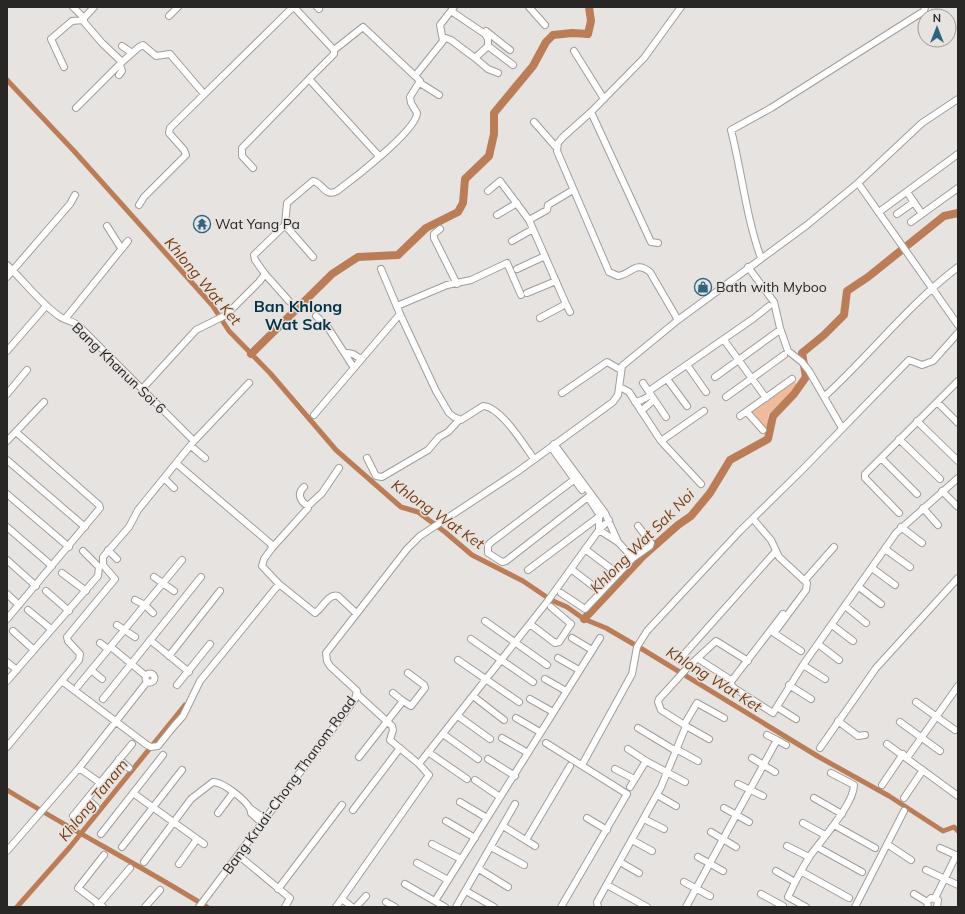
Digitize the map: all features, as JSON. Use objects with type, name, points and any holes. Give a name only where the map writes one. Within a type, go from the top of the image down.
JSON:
[{"type":"street","points":[[73,7],[121,64],[122,71],[118,75]]},
{"type":"street","points":[[64,67],[51,39],[72,21],[84,19],[94,7]]},
{"type":"street","points":[[169,16],[178,7]]},
{"type":"street","points":[[139,205],[144,197],[185,157],[186,152],[168,130],[294,7],[334,50]]},
{"type":"street","points":[[529,7],[545,24]]},
{"type":"street","points":[[556,147],[563,137],[591,112],[644,58],[681,7]]},
{"type":"street","points":[[761,258],[752,231],[743,179],[731,130],[771,108],[924,11],[925,7]]},
{"type":"street","points":[[415,76],[441,43],[443,37],[440,25],[453,8]]},
{"type":"street","points":[[453,8],[486,34],[488,46]]},
{"type":"street","points":[[453,8],[510,50]]},
{"type":"street","points":[[253,168],[242,156],[242,148],[334,54],[334,50],[363,27],[415,76],[420,83],[439,96]]},
{"type":"street","points":[[443,37],[451,40],[488,69],[498,73]]},
{"type":"street","points":[[76,108],[132,53],[143,45],[156,56],[170,54],[204,94]]},
{"type":"street","points":[[122,46],[132,53]]},
{"type":"street","points":[[475,58],[488,46]]},
{"type":"street","points":[[488,46],[513,65]]},
{"type":"street","points":[[574,51],[604,99]]},
{"type":"street","points":[[309,79],[379,156]]},
{"type":"street","points":[[313,257],[286,225],[287,203],[311,182],[315,182],[327,192],[333,193],[355,177],[404,134],[414,122],[417,113],[411,103],[410,97],[420,83]]},
{"type":"street","points":[[562,393],[607,362],[621,370],[626,363],[678,320],[807,225],[858,182],[922,123],[958,99]]},
{"type":"street","points":[[591,112],[651,242],[658,242]]},
{"type":"street","points":[[534,122],[556,147],[609,272],[618,276],[636,267],[650,272],[678,320]]},
{"type":"street","points":[[879,212],[958,154]]},
{"type":"street","points":[[488,191],[500,181],[529,220],[570,312]]},
{"type":"street","points":[[858,182],[901,246],[958,325]]},
{"type":"street","points":[[911,222],[958,188]]},
{"type":"street","points":[[529,220],[546,210],[548,205],[573,190]]},
{"type":"street","points":[[907,192],[922,214]]},
{"type":"street","points":[[7,277],[10,268],[70,204],[75,194]]},
{"type":"street","points":[[897,214],[914,202]]},
{"type":"street","points":[[498,215],[517,203]]},
{"type":"street","points":[[286,225],[254,254],[255,260],[265,274],[289,301]]},
{"type":"street","points":[[107,226],[121,248]]},
{"type":"street","points":[[440,229],[434,234],[434,238],[457,284]]},
{"type":"street","points":[[512,241],[533,230]]},
{"type":"street","points":[[65,319],[128,241]]},
{"type":"street","points":[[517,269],[545,256]]},
{"type":"street","points":[[397,306],[447,285],[470,280],[507,263],[524,294],[556,281]]},
{"type":"street","points":[[748,267],[774,302],[780,328],[788,351],[802,362],[842,428]]},
{"type":"street","points":[[824,397],[865,358],[932,287],[958,267]]},
{"type":"street","name":"Bang Khanun Soi 6","points":[[10,268],[46,306],[61,318],[75,323],[143,388],[205,458]]},
{"type":"street","points":[[382,269],[400,314],[436,391],[449,413],[459,420]]},
{"type":"street","points":[[143,388],[198,327],[218,320],[226,315],[265,274]]},
{"type":"street","points":[[540,318],[566,304]]},
{"type":"street","points":[[7,351],[46,306]]},
{"type":"street","points":[[641,411],[644,403],[668,379],[769,306]]},
{"type":"street","points":[[952,316],[958,312]]},
{"type":"street","points":[[314,415],[400,314]]},
{"type":"street","points":[[316,316],[327,326],[346,353],[354,368]]},
{"type":"street","points":[[714,377],[777,332]]},
{"type":"street","points":[[582,765],[632,674],[636,652],[640,641],[697,576],[909,360],[922,365],[930,363],[958,333]]},
{"type":"street","points":[[724,340],[766,398]]},
{"type":"street","points":[[346,353],[353,354],[361,359]]},
{"type":"street","points":[[726,397],[784,356]]},
{"type":"street","points":[[687,365],[706,392]]},
{"type":"street","points":[[7,394],[27,370]]},
{"type":"street","name":"Bang Kruai-Chong Thanom Road","points":[[199,907],[353,703],[357,694],[355,689],[330,666],[326,658],[328,648],[415,540],[534,459],[613,402],[618,395],[620,387],[621,370]]},
{"type":"street","points":[[668,379],[687,406]]},
{"type":"street","points":[[740,416],[792,379]]},
{"type":"street","points":[[643,382],[666,417]]},
{"type":"street","points":[[7,747],[80,658],[80,654],[68,640],[70,633],[115,579],[102,562],[102,557],[129,527],[138,510],[192,444],[249,383]]},
{"type":"street","points":[[899,513],[865,478],[865,474],[936,402],[957,383]]},
{"type":"street","points":[[620,387],[627,390],[661,441],[701,484]]},
{"type":"street","points":[[7,441],[44,402]]},
{"type":"street","points":[[635,402],[644,403]]},
{"type":"street","points":[[936,402],[958,423]]},
{"type":"street","points":[[367,458],[376,476],[382,477],[430,449],[439,437],[448,432],[459,420],[483,406],[490,407],[515,431],[534,459]]},
{"type":"street","points":[[661,441],[704,411]]},
{"type":"street","points":[[747,412],[763,430]]},
{"type":"street","points":[[918,421],[958,461]]},
{"type":"street","points":[[7,619],[99,511],[99,505],[16,432]]},
{"type":"street","points":[[899,439],[940,479]]},
{"type":"street","points":[[552,446],[588,494],[598,512],[609,520],[618,542]]},
{"type":"street","points":[[881,458],[916,494]]},
{"type":"street","points":[[7,460],[85,527]]},
{"type":"street","points":[[177,464],[243,518],[271,544],[272,548]]},
{"type":"street","points":[[339,468],[322,493],[308,506],[272,548],[264,559],[262,566],[279,584],[315,613],[331,596],[335,595],[356,613]]},
{"type":"street","points":[[574,476],[490,543],[488,546],[488,553],[502,562],[506,561],[588,494]]},
{"type":"street","points":[[164,478],[174,488]]},
{"type":"street","points":[[783,614],[748,661],[731,680],[730,685],[773,713],[789,685],[902,527],[958,478]]},
{"type":"street","points":[[304,487],[300,491],[300,498],[308,506]]},
{"type":"street","points":[[942,491],[958,507]]},
{"type":"street","points":[[7,494],[69,547]]},
{"type":"street","points":[[923,508],[938,525]]},
{"type":"street","points":[[599,530],[602,515]]},
{"type":"street","points":[[528,570],[602,515]]},
{"type":"street","points":[[753,519],[770,540],[779,557],[807,583],[806,590],[774,633],[801,651]]},
{"type":"street","points":[[422,760],[515,642],[549,605],[555,591],[599,530],[609,520]]},
{"type":"street","points":[[561,593],[585,609],[633,558],[650,546],[651,543],[638,526]]},
{"type":"street","points":[[7,527],[52,566]]},
{"type":"street","points":[[902,527],[922,543]]},
{"type":"street","points":[[599,530],[618,542],[633,558]]},
{"type":"street","points":[[805,580],[834,547]]},
{"type":"street","points":[[585,549],[618,574]]},
{"type":"street","points":[[885,549],[910,567]]},
{"type":"street","points":[[108,550],[117,559]]},
{"type":"street","points":[[7,682],[98,576],[100,570],[97,564],[83,551]]},
{"type":"street","points":[[679,660],[776,551]]},
{"type":"street","points":[[7,560],[36,586]]},
{"type":"street","points":[[78,686],[182,560]]},
{"type":"street","points":[[872,568],[895,585]]},
{"type":"street","points":[[571,569],[601,592]]},
{"type":"street","points":[[62,573],[86,591]]},
{"type":"street","points":[[154,576],[174,591]]},
{"type":"street","points":[[102,699],[201,576]]},
{"type":"street","points":[[820,748],[876,668],[958,578]]},
{"type":"street","points":[[62,681],[147,746],[158,746],[183,716],[200,681],[279,584]]},
{"type":"street","points":[[859,587],[881,604]]},
{"type":"street","points":[[46,591],[69,611]]},
{"type":"street","points":[[169,656],[220,591]]},
{"type":"street","points":[[7,594],[19,605]]},
{"type":"street","points":[[135,600],[145,605],[153,613]]},
{"type":"street","points":[[530,624],[555,642],[559,642],[571,624],[549,605]]},
{"type":"street","points":[[846,606],[866,623]]},
{"type":"street","points":[[28,610],[51,629]]},
{"type":"street","points":[[485,621],[547,664]]},
{"type":"street","points":[[117,625],[135,638]]},
{"type":"street","points":[[832,625],[853,641]]},
{"type":"street","points":[[13,632],[34,650]]},
{"type":"street","points":[[572,638],[592,650]]},
{"type":"street","points":[[435,901],[500,796],[515,776],[540,732],[600,638]]},
{"type":"street","points":[[150,640],[189,672]]},
{"type":"street","points":[[471,640],[533,682]]},
{"type":"street","points":[[709,739],[661,710],[658,702],[678,677],[716,640],[748,661]]},
{"type":"street","points":[[7,851],[79,768],[146,679],[132,663],[100,643]]},
{"type":"street","points":[[177,685],[210,644]]},
{"type":"street","points":[[818,644],[839,660]]},
{"type":"street","points":[[558,658],[579,670]]},
{"type":"street","points":[[458,660],[519,702]]},
{"type":"street","points":[[700,660],[731,680]]},
{"type":"street","points":[[7,662],[16,670]]},
{"type":"street","points":[[803,665],[825,678]]},
{"type":"street","points":[[91,670],[102,679]]},
{"type":"street","points":[[393,693],[403,702],[411,706],[425,688],[424,685],[408,673]]},
{"type":"street","points":[[545,679],[566,691]]},
{"type":"street","points":[[789,685],[811,699]]},
{"type":"street","points":[[882,785],[921,737],[958,686]]},
{"type":"street","points":[[336,907],[428,777],[428,772],[390,740],[393,727],[357,694]]},
{"type":"street","points":[[473,696],[504,720]]},
{"type":"street","points":[[530,699],[553,712]]},
{"type":"street","points":[[359,757],[403,702]]},
{"type":"street","points":[[916,702],[955,730]]},
{"type":"street","points":[[598,907],[597,902],[657,796],[667,774],[685,725],[697,703],[724,718]]},
{"type":"street","points":[[777,707],[796,719]]},
{"type":"street","points":[[458,716],[490,739]]},
{"type":"street","points":[[516,718],[540,732]]},
{"type":"street","points":[[838,721],[858,736],[865,735]]},
{"type":"street","points":[[900,722],[940,751]]},
{"type":"street","points":[[638,728],[698,761]]},
{"type":"street","points":[[443,734],[478,759]]},
{"type":"street","points":[[767,735],[786,745]]},
{"type":"street","points":[[502,738],[528,753]]},
{"type":"street","points":[[686,907],[777,740]]},
{"type":"street","points":[[546,743],[627,794],[561,907]]},
{"type":"street","points":[[73,816],[99,782],[132,744]]},
{"type":"street","points":[[886,744],[905,756],[958,796]]},
{"type":"street","points":[[353,810],[400,748]]},
{"type":"street","points":[[628,749],[667,774],[685,782]]},
{"type":"street","points":[[428,752],[467,779]]},
{"type":"street","points":[[101,834],[163,755]]},
{"type":"street","points":[[752,758],[776,772]]},
{"type":"street","points":[[119,759],[129,768]]},
{"type":"street","points":[[488,759],[515,776]]},
{"type":"street","points":[[630,787],[646,761]]},
{"type":"street","points":[[526,840],[570,766]]},
{"type":"street","points":[[79,768],[99,782]]},
{"type":"street","points":[[615,768],[634,779]]},
{"type":"street","points":[[122,847],[182,770]]},
{"type":"street","points":[[904,798],[923,770]]},
{"type":"street","points":[[761,894],[782,906],[809,858],[842,814],[854,791],[854,785],[831,773]]},
{"type":"street","points":[[475,780],[500,796]]},
{"type":"street","points":[[144,862],[191,799],[213,782],[221,784],[247,803],[251,809],[264,821]]},
{"type":"street","points":[[738,784],[762,796]]},
{"type":"street","points":[[134,793],[173,823],[204,844]]},
{"type":"street","points":[[218,813],[233,793]]},
{"type":"street","points":[[657,796],[676,806]]},
{"type":"street","points":[[814,798],[842,814]]},
{"type":"street","points":[[87,799],[96,807]]},
{"type":"street","points":[[460,802],[487,818]]},
{"type":"street","points":[[456,907],[515,804]]},
{"type":"street","points":[[278,889],[342,805]]},
{"type":"street","points":[[724,808],[749,822]]},
{"type":"street","points":[[855,907],[904,811]]},
{"type":"street","points":[[587,818],[607,830]]},
{"type":"street","points":[[644,819],[664,829]]},
{"type":"street","points":[[446,821],[475,838]]},
{"type":"street","points":[[803,823],[826,835]]},
{"type":"street","points":[[834,825],[875,848]]},
{"type":"street","points":[[503,826],[535,846]]},
{"type":"street","points":[[711,832],[736,847]]},
{"type":"street","points":[[179,864],[196,839]]},
{"type":"street","points":[[632,840],[652,851]]},
{"type":"street","points":[[432,844],[461,859]]},
{"type":"street","points":[[887,844],[911,860]]},
{"type":"street","points":[[787,846],[809,858]]},
{"type":"street","points":[[491,847],[524,866]]},
{"type":"street","points":[[817,847],[862,872]]},
{"type":"street","points":[[914,894],[928,904],[931,898],[935,898],[957,856],[940,848]]},
{"type":"street","points":[[104,855],[78,888],[100,906],[130,868]]},
{"type":"street","points":[[238,856],[290,898],[285,907]]},
{"type":"street","points":[[698,857],[723,871]]},
{"type":"street","points":[[620,862],[639,873]]},
{"type":"street","points":[[417,863],[448,880]]},
{"type":"street","points":[[479,869],[508,887]]},
{"type":"street","points":[[926,870],[958,885]]},
{"type":"street","points":[[776,871],[795,882]]},
{"type":"street","points":[[802,872],[849,898]]},
{"type":"street","points":[[684,882],[710,896]]},
{"type":"street","points":[[405,884],[445,907]]},
{"type":"street","points":[[607,885],[647,907]]},
{"type":"street","points":[[145,907],[160,890]]},
{"type":"street","points":[[466,891],[494,907]]},
{"type":"street","points":[[356,907],[366,896]]},
{"type":"street","points":[[788,897],[806,907]]},
{"type":"street","points":[[935,898],[938,900],[938,907]]},
{"type":"street","points":[[342,900],[352,907]]},
{"type":"street","points":[[386,902],[395,907]]},
{"type":"shaded area","points":[[792,379],[797,385],[768,415],[768,426],[766,429],[746,410]]},
{"type":"waterway","points":[[251,354],[332,274],[358,257],[398,255],[426,228],[458,212],[463,203],[465,179],[489,156],[494,134],[494,113],[533,66],[546,42],[553,35],[572,33],[588,34],[591,21],[589,7]]},
{"type":"waterway","name":"Khlong Wat Ket","points":[[7,80],[74,151],[212,305],[229,331],[270,373],[336,450],[401,507],[418,512],[472,555],[523,581],[551,600],[567,607],[584,619],[606,628],[642,649],[819,757],[889,796],[943,831],[954,827],[958,831]]},
{"type":"waterway","name":"Khlong Wat Sak Noi","points":[[584,619],[643,556],[678,525],[691,516],[710,493],[730,460],[768,439],[773,416],[794,394],[806,377],[802,353],[824,335],[844,315],[847,291],[868,277],[944,216],[958,213]]},
{"type":"waterway","name":"Khlong Tanam","points":[[17,907],[70,847],[185,705]]},
{"type":"waterway","points":[[7,790],[207,907]]},
{"type":"place","name":"Wat Yang Pa","points":[[202,224]]},
{"type":"place","name":"Bath with Myboo","points":[[703,287]]},
{"type":"district","name":"Ban Khlong Wat Sak","points":[[298,315]]}]
